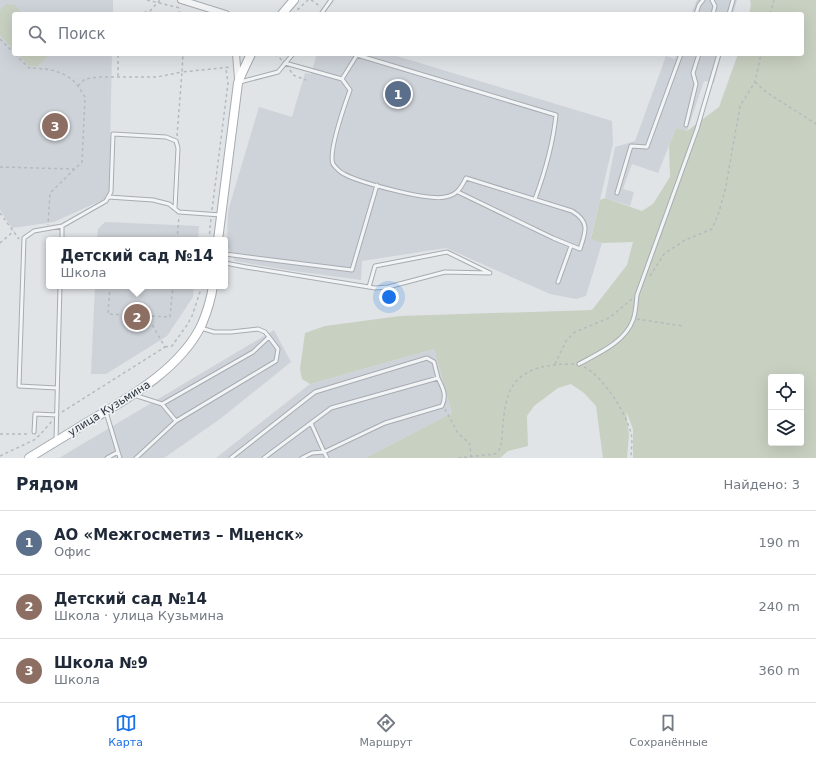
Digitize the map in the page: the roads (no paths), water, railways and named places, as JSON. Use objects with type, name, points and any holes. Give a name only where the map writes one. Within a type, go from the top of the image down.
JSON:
[{"type":"main road","points":[[284,12],[294,0]]},
{"type":"main road","points":[[218,237],[238,83],[250,56]]},
{"type":"main road","name":"улица Кузьмина","points":[[29,458],[132,395],[155,378],[174,361],[183,352],[200,327],[208,308],[212,289]]},
{"type":"street","points":[[181,0],[198,2],[220,12]]},
{"type":"street","points":[[236,56],[238,83]]},
{"type":"lane","points":[[322,12],[331,0]]},
{"type":"lane","points":[[697,12],[699,5],[703,0]]},
{"type":"lane","points":[[712,0],[715,6],[714,12]]},
{"type":"lane","points":[[730,12],[733,0]]},
{"type":"lane","points":[[238,83],[278,72],[291,56]]},
{"type":"lane","points":[[342,80],[356,56]]},
{"type":"lane","points":[[360,56],[556,115],[554,135],[549,156],[535,200]]},
{"type":"lane","points":[[617,193],[631,146],[647,147],[680,56]]},
{"type":"lane","points":[[686,125],[696,84],[693,73],[699,56]]},
{"type":"lane","points":[[579,364],[622,338],[628,331],[634,318],[637,295],[697,129],[718,56]]},
{"type":"lane","points":[[285,63],[313,70],[342,80],[350,90],[332,150],[333,164],[343,174],[377,185],[431,198],[445,197],[458,192],[466,178],[572,211],[580,216],[584,222],[584,238],[580,249],[553,238],[458,192]]},
{"type":"lane","points":[[58,388],[19,386],[24,238],[34,231],[62,226],[106,201],[111,192],[113,134],[166,137],[176,141],[178,148],[175,208]]},
{"type":"lane","points":[[228,254],[352,270],[377,185]]},
{"type":"lane","points":[[108,197],[154,200],[169,204],[179,212],[221,214]]},
{"type":"lane","points":[[62,226],[62,237]]},
{"type":"lane","points":[[558,282],[571,246]]},
{"type":"lane","points":[[228,264],[375,288],[388,287],[445,272],[490,273],[448,252],[375,266],[369,287]]},
{"type":"lane","points":[[56,441],[60,289]]},
{"type":"lane","points":[[136,458],[176,421],[276,360],[278,349],[265,332],[258,329],[214,332],[200,327]]},
{"type":"lane","points":[[162,404],[253,352],[269,337]]},
{"type":"lane","points":[[231,458],[315,392],[427,358],[434,362],[438,378],[444,390],[445,399],[442,406],[385,423],[324,452],[312,453],[302,458]]},
{"type":"lane","points":[[264,458],[331,408],[438,378]]},
{"type":"lane","points":[[132,395],[162,404],[176,421]]},
{"type":"lane","points":[[105,412],[120,458]]},
{"type":"lane","points":[[34,432],[35,414],[57,415]]},
{"type":"lane","points":[[310,423],[327,458]]},
{"type":"lane","points":[[107,458],[118,452]]},
{"type":"place","name":"АО «Межгосметиз – Мценск»","points":[[398,94]]},
{"type":"place","name":"Школа №9","points":[[55,126]]},
{"type":"place","name":"Детский сад №14","points":[[137,317]]}]
